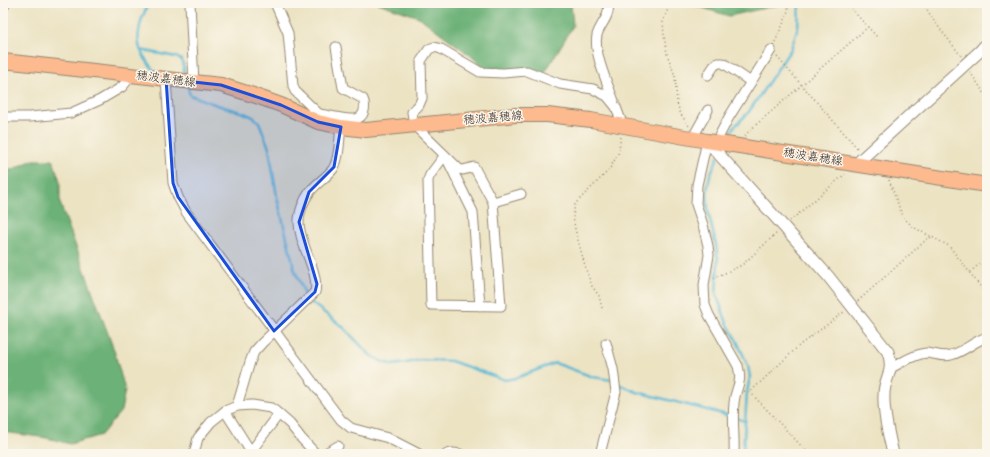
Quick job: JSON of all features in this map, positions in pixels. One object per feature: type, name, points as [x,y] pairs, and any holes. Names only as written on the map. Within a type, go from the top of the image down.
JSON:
[{"type":"main road","name":"穂波嘉穂線","points":[[3,61],[221,85],[319,118],[341,127],[366,130],[516,115],[547,114],[622,126],[694,134],[712,141],[741,146],[860,160],[884,169],[987,185]]},
{"type":"street","points":[[3,8],[6,3]]},
{"type":"street","points":[[190,3],[194,83]]},
{"type":"street","points":[[275,3],[288,33],[293,86],[295,91],[319,118],[355,119],[360,117],[364,112],[366,104],[363,99],[343,88],[336,47]]},
{"type":"street","points":[[608,3],[609,6],[607,17],[597,36],[598,50],[601,65],[622,126]]},
{"type":"street","points":[[860,160],[966,64],[987,43]]},
{"type":"street","points":[[445,155],[428,180],[431,304],[501,306],[493,202],[474,167],[463,170],[459,169],[445,155],[414,125],[412,112],[422,98],[421,61],[429,49],[434,47],[480,72],[503,73],[527,71],[560,84],[593,89],[607,96],[616,106]]},
{"type":"street","points":[[734,454],[734,402],[740,382],[740,374],[738,366],[709,315],[705,305],[704,285],[709,255],[703,225],[696,204],[697,185],[712,141],[729,117],[771,50]]},
{"type":"street","points":[[708,75],[714,66],[718,63],[723,63],[751,82]]},
{"type":"street","points":[[3,117],[30,117],[71,113],[100,100],[122,87],[132,75]]},
{"type":"street","points":[[166,79],[173,183],[186,212],[341,420],[351,428],[388,438],[419,454]]},
{"type":"street","points":[[694,134],[708,110]]},
{"type":"street","points":[[237,406],[254,352],[315,292],[317,284],[298,222],[310,192],[334,167],[338,154],[341,127]]},
{"type":"street","points":[[712,141],[852,306],[888,352],[891,368],[884,394],[887,423],[893,454]]},
{"type":"street","points":[[445,155],[473,212],[480,306]]},
{"type":"street","points":[[493,202],[521,194]]},
{"type":"street","points":[[891,368],[920,354],[928,353],[950,356],[987,337]]},
{"type":"street","points":[[600,454],[616,392],[613,369],[606,343]]},
{"type":"street","points":[[194,454],[198,438],[211,422],[224,411],[237,406],[263,406],[271,408],[290,424],[316,454]]},
{"type":"street","points":[[224,411],[250,453],[279,414]]},
{"type":"street","points":[[324,454],[338,446]]},
{"type":"street","points":[[447,454],[460,454]]},
{"type":"path","points":[[670,3],[663,22],[667,54],[675,76],[677,103],[680,113],[694,134]]},
{"type":"path","points":[[789,3],[787,15],[778,39],[771,50],[802,85],[860,160]]},
{"type":"path","points":[[846,3],[877,37]]},
{"type":"path","points":[[923,3],[934,21],[966,64],[987,97]]},
{"type":"path","points":[[741,146],[742,140],[749,131],[868,27]]},
{"type":"path","points":[[602,308],[599,296],[592,286],[587,273],[573,216],[575,204],[609,170],[618,154],[622,126]]},
{"type":"path","points":[[884,169],[901,212],[906,220],[912,227],[949,246],[987,295]]},
{"type":"path","points":[[750,392],[801,344],[852,306],[926,240],[932,237]]},
{"type":"path","points":[[969,272],[987,258]]},
{"type":"path","points":[[738,389],[750,392],[809,454]]},
{"type":"highlighted area","points":[[166,79],[221,85],[281,105],[318,122],[341,127],[334,167],[309,192],[299,222],[317,284],[315,292],[274,331],[178,197],[173,183]]},
{"type":"green space","points":[[378,3],[571,3],[573,26],[544,74],[489,72],[471,56],[419,17]]},
{"type":"green space","points":[[687,3],[788,3],[729,16]]},
{"type":"green space","points":[[33,160],[53,160],[60,181],[60,203],[114,350],[125,390],[121,411],[101,435],[70,444],[47,438],[3,432],[3,169],[11,170]]},
{"type":"waterway","points":[[148,3],[142,18],[138,41],[145,59],[155,72]]},
{"type":"waterway","points":[[726,140],[733,128],[748,113],[791,49],[798,27],[799,3]]},
{"type":"waterway","points":[[141,50],[176,57],[182,60],[185,76]]},
{"type":"waterway","points":[[187,85],[190,95],[244,113],[253,117],[259,122],[269,148],[277,197],[295,271],[306,297]]},
{"type":"waterway","points":[[718,157],[710,175],[707,191],[708,211],[718,260],[716,294],[727,323],[748,366],[750,377],[747,392],[743,454]]},
{"type":"waterway","points":[[309,301],[343,327],[370,355],[383,362],[393,365],[420,360],[451,361],[505,380],[516,378],[555,363],[593,377],[612,380]]},
{"type":"waterway","points":[[618,384],[637,392],[745,421]]}]
